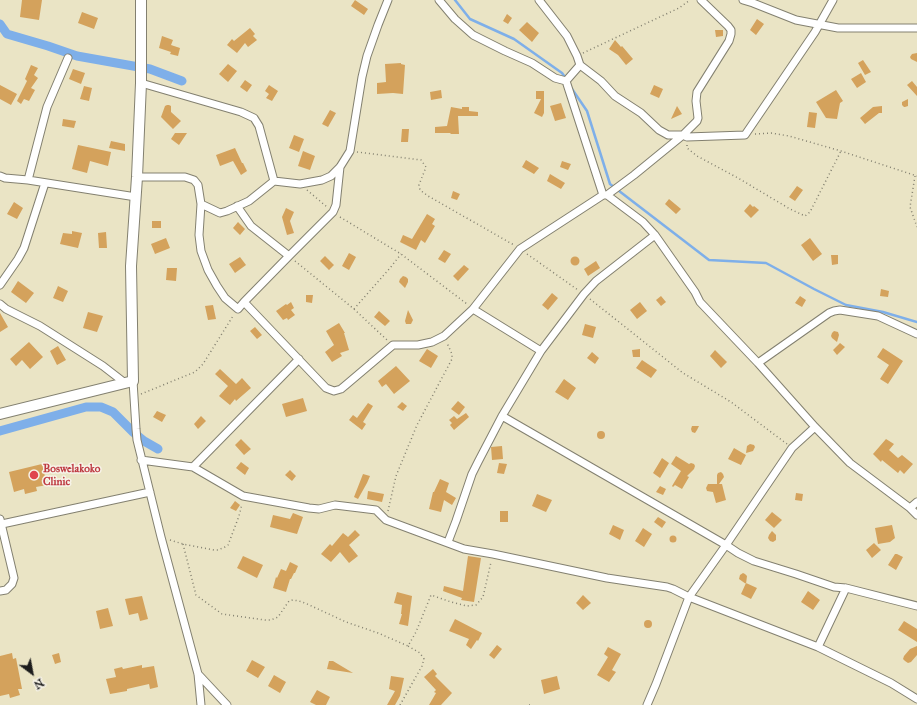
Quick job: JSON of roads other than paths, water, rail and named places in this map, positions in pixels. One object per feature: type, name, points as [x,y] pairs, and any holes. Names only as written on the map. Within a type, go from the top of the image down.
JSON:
[{"type":"street","points":[[141,0],[141,83],[136,197],[131,266],[129,382],[134,397],[137,440],[141,460],[198,674],[201,705]]},
{"type":"street","points":[[201,204],[220,213],[227,212],[249,201],[274,181],[300,184],[322,180],[331,176],[340,167],[350,150],[367,56],[388,0]]},
{"type":"street","points":[[439,0],[455,19],[473,35],[532,63],[555,78],[566,81]]},
{"type":"street","points":[[539,0],[567,36],[578,56],[576,69],[566,81]]},
{"type":"street","points":[[244,302],[326,388],[334,391],[341,389],[393,345],[418,345],[432,342],[444,336],[473,309],[520,249],[634,175],[685,136],[697,121],[697,92],[729,41],[731,34],[731,30],[728,26],[701,0]]},
{"type":"street","points":[[743,0],[796,20],[838,28],[917,28]]},
{"type":"street","points":[[576,69],[601,82],[615,96],[641,113],[668,135],[745,135],[811,39],[833,0]]},
{"type":"street","points":[[28,180],[47,107],[68,58]]},
{"type":"street","points":[[566,81],[605,195],[643,222],[655,235],[695,292],[700,302],[850,463],[910,508],[917,515]]},
{"type":"street","points":[[141,83],[241,112],[254,118],[259,126],[274,181]]},
{"type":"street","points":[[137,177],[185,177],[194,180],[198,185],[201,204],[199,235],[201,251],[208,270],[217,286],[225,298],[238,309],[333,212],[336,205],[340,167]]},
{"type":"street","points":[[0,176],[4,178],[28,180],[136,197]]},
{"type":"street","points":[[0,285],[24,248],[45,183]]},
{"type":"street","points":[[237,206],[251,226],[289,256]]},
{"type":"street","points":[[448,542],[472,474],[502,416],[541,352],[584,294],[596,281],[655,235]]},
{"type":"street","points":[[0,304],[6,309],[40,326],[129,382]]},
{"type":"street","points":[[473,309],[541,352]]},
{"type":"street","points":[[758,363],[828,313],[834,311],[840,310],[878,316],[917,334]]},
{"type":"street","points":[[193,467],[299,360]]},
{"type":"street","points":[[0,414],[129,382]]},
{"type":"street","points":[[502,416],[754,561],[834,587],[846,588],[917,606]]},
{"type":"street","points":[[646,705],[689,597],[792,448],[815,427]]},
{"type":"street","points":[[141,460],[193,467],[243,496],[309,508],[319,509],[335,505],[376,510],[386,520],[464,549],[607,578],[667,587],[818,647],[891,683],[917,699]]},
{"type":"street","points":[[0,591],[9,587],[14,578],[1,522],[150,492]]},
{"type":"street","points":[[910,508],[917,502]]},
{"type":"street","points":[[818,647],[846,588]]},
{"type":"street","points":[[198,674],[227,705]]},
{"type":"waterway","points":[[455,0],[470,19],[514,39],[562,73],[567,80]]},
{"type":"waterway","points":[[0,24],[7,34],[77,56],[150,69],[182,81]]},
{"type":"waterway","points":[[570,86],[587,111],[610,184],[709,260],[766,263],[846,305],[883,312],[917,322]]},
{"type":"waterway","points":[[0,431],[86,407],[101,407],[113,412],[133,432],[144,441],[158,449]]},
{"type":"place","name":"Boswelakoko Clinic","points":[[34,475]]}]
